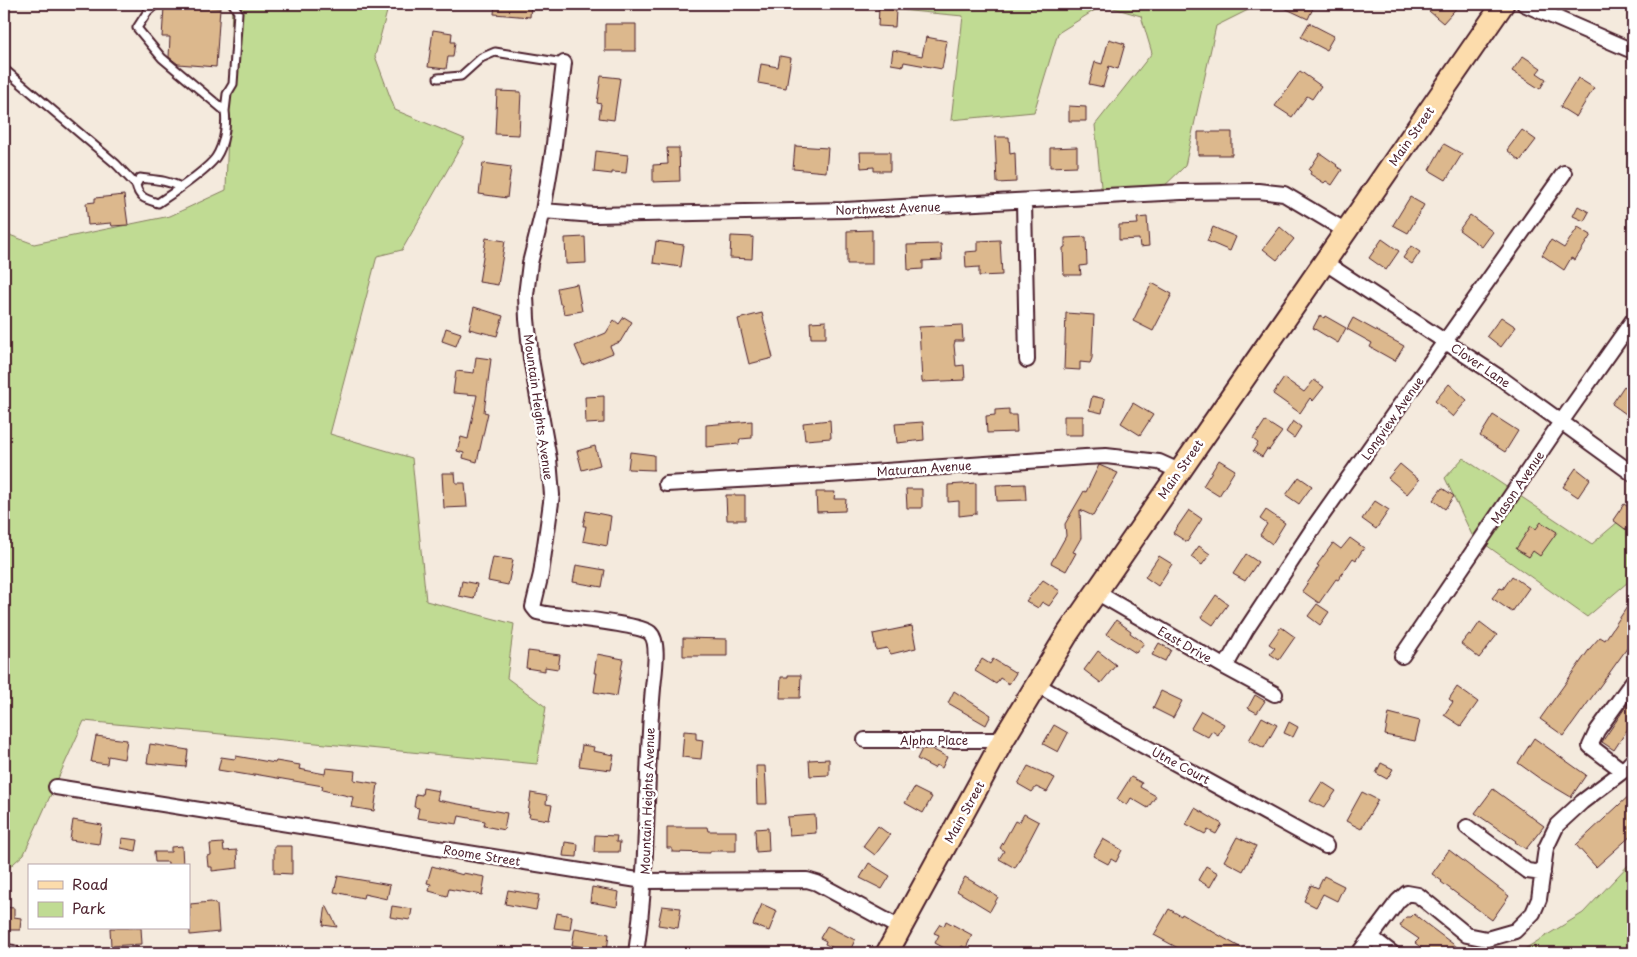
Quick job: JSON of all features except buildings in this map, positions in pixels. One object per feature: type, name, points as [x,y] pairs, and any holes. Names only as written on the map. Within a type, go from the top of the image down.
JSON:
[{"type":"main road","name":"Main Street","points":[[886,953],[1003,740],[1036,684],[1179,471],[1503,4]]},
{"type":"street","points":[[1524,4],[1628,49]]},
{"type":"street","name":"Mountain Heights Avenue","points":[[564,63],[553,152],[543,211],[530,264],[526,296],[531,359],[549,459],[552,496],[541,574],[533,607],[537,612],[546,614],[632,626],[649,632],[654,638],[656,656],[651,716],[644,881],[636,953]]},
{"type":"street","name":"Longview Avenue","points":[[1225,667],[1316,524],[1564,173]]},
{"type":"street","name":"Northwest Avenue","points":[[543,211],[594,215],[845,210],[1181,192],[1258,191],[1284,194],[1346,231]]},
{"type":"street","points":[[1024,201],[1027,360]]},
{"type":"street","name":"Clover Lane","points":[[1324,262],[1502,379],[1633,474]]},
{"type":"street","name":"Mason Avenue","points":[[1402,656],[1561,422],[1633,320]]},
{"type":"street","name":"Maturan Avenue","points":[[666,484],[1106,456],[1158,462],[1179,471]]},
{"type":"street","name":"East Drive","points":[[1096,592],[1275,694]]},
{"type":"street","points":[[1623,771],[1590,746],[1596,731],[1633,682]]},
{"type":"street","name":"Utne Court","points":[[1036,684],[1326,846]]},
{"type":"street","name":"Alpha Place","points":[[865,740],[1003,740]]},
{"type":"street","points":[[1359,953],[1398,901],[1408,893],[1418,895],[1467,935],[1487,939],[1515,931],[1533,913],[1539,899],[1546,848],[1557,825],[1582,802],[1623,771],[1633,760]]},
{"type":"street","name":"Roome Street","points":[[56,787],[644,881],[807,880],[816,882],[900,928]]},
{"type":"street","points":[[1467,826],[1527,871],[1543,873]]},
{"type":"street","points":[[1371,937],[1392,953]]},
{"type":"lane","points":[[156,4],[148,11],[137,28],[162,58],[225,111]]},
{"type":"lane","points":[[4,69],[116,164],[136,184],[138,192],[143,199],[158,203],[216,158],[226,118],[227,94],[233,84],[238,12],[233,4]]},
{"type":"lane","points":[[438,78],[461,76],[482,58],[495,52],[564,63]]},
{"type":"lane","points":[[136,184],[140,178],[158,179],[169,181],[181,187]]},
{"type":"green space","points":[[232,4],[408,4],[388,8],[375,56],[395,110],[465,139],[402,250],[377,256],[330,434],[412,458],[426,601],[514,624],[507,678],[546,707],[537,764],[84,721],[24,854],[4,872],[4,233],[34,244],[170,216],[226,190]]},
{"type":"green space","points":[[836,4],[1260,4],[1216,26],[1185,166],[1156,194],[1102,197],[1095,125],[1152,53],[1141,16],[1103,5],[1058,33],[1034,112],[951,120],[963,16]]},
{"type":"green space","points":[[1463,458],[1592,544],[1633,509],[1633,585],[1628,582],[1587,617],[1472,535],[1445,478]]},
{"type":"green space","points":[[1633,860],[1633,953],[1518,953],[1583,913]]}]
